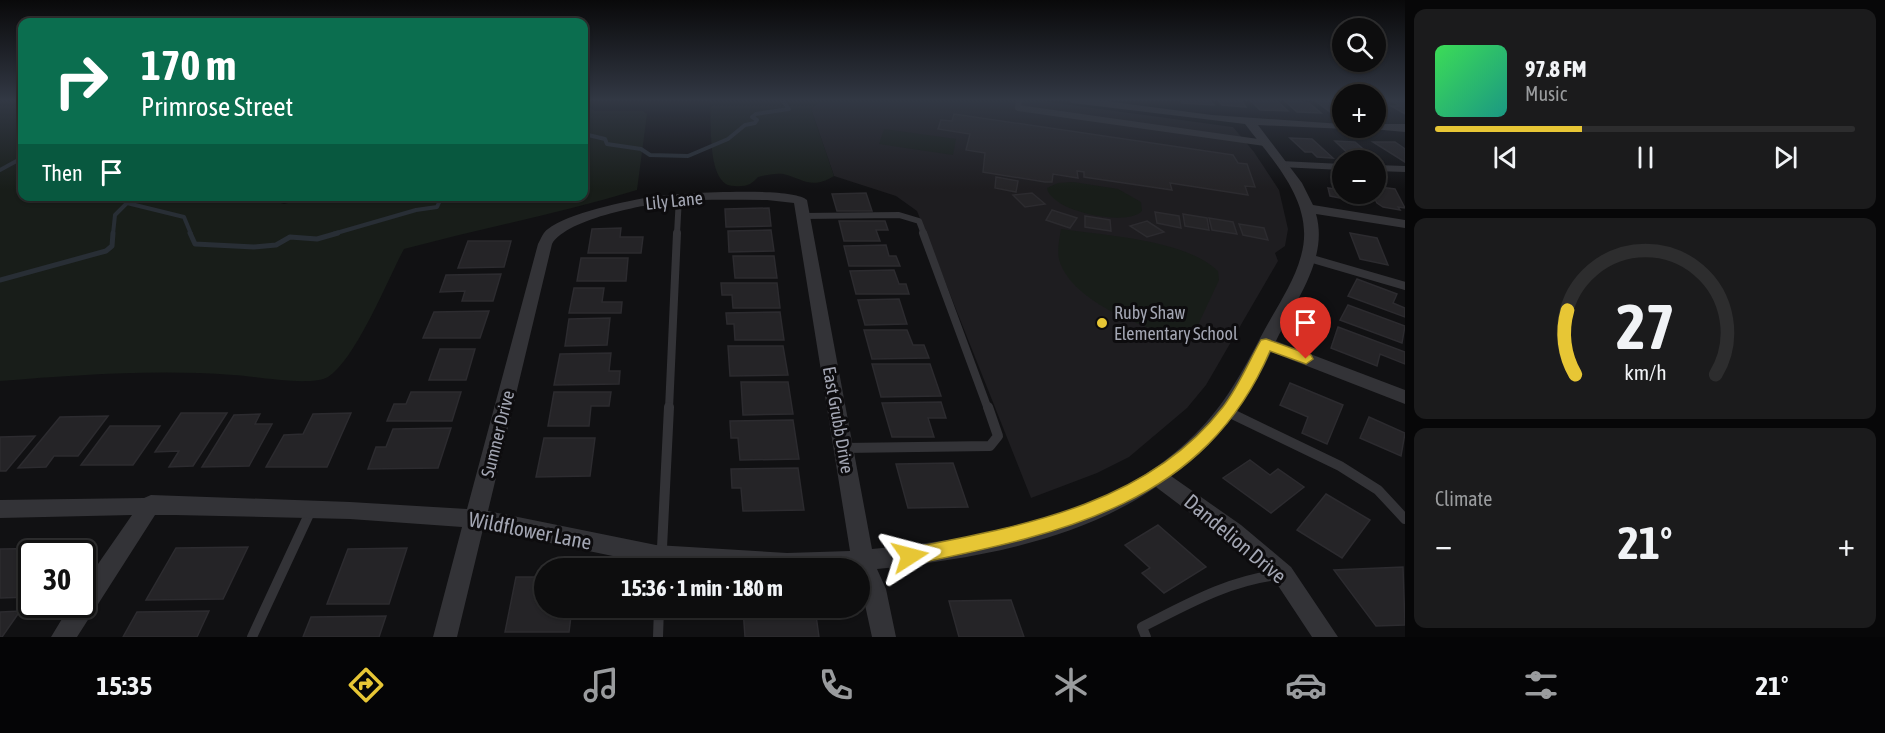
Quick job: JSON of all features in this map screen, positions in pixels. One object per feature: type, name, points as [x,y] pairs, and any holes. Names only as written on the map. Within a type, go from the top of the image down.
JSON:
[{"type":"street","name":"Wildflower Lane","points":[[870,561],[946,550],[1021,534],[1100,507],[1157,477],[1199,444],[1228,412],[1253,374],[1309,258],[1312,234],[1309,209],[1281,164],[1255,130]]},
{"type":"street","name":"Lily Lane","points":[[552,232],[576,220],[650,201],[679,197],[767,196],[801,208]]},
{"type":"street","name":"East Grubb Drive","points":[[801,208],[862,558]]},
{"type":"street","points":[[1309,209],[1405,224]]},
{"type":"street","name":"Sumner Drive","points":[[445,637],[477,519],[545,244],[552,232]]},
{"type":"street","points":[[1266,344],[1405,397]]},
{"type":"street","name":"Dandelion Drive","points":[[1157,477],[1233,532],[1283,574],[1326,637]]},
{"type":"street","name":"Wildflower Lane","points":[[0,509],[151,504],[353,508],[477,519],[645,558]]},
{"type":"street","points":[[63,637],[151,504]]},
{"type":"street","name":"East Grubb Drive","points":[[870,579],[884,637]]},
{"type":"lane","points":[[1171,130],[1265,143]]},
{"type":"lane","points":[[1281,164],[1332,167]]},
{"type":"lane","points":[[1386,169],[1405,170]]},
{"type":"lane","points":[[662,558],[679,197]]},
{"type":"lane","points":[[801,208],[899,215],[919,221],[998,436],[990,446],[844,448]]},
{"type":"lane","points":[[1309,258],[1405,286]]},
{"type":"lane","points":[[1228,412],[1340,466],[1378,490],[1405,519]]},
{"type":"lane","points":[[252,637],[312,508]]},
{"type":"lane","points":[[1146,637],[1142,627],[1202,597],[1260,575],[1283,574]]},
{"type":"lane","points":[[658,637],[659,618]]},
{"type":"shaded area","points":[[0,130],[18,130],[18,201],[274,201],[284,204],[296,201],[588,201],[588,130],[645,130],[637,190],[404,249],[360,337],[339,368],[328,377],[320,380],[296,381],[204,373],[145,373],[0,381]]},
{"type":"shaded area","points":[[711,130],[818,130],[834,176],[813,183],[783,174],[767,175],[758,177],[745,186],[734,186],[725,183],[719,176],[712,151]]},
{"type":"shaded area","name":"Ruby Shaw Elementary School","points":[[818,130],[1235,130],[1254,152],[1279,190],[1288,229],[1285,246],[1275,253],[1278,261],[1206,385],[1187,408],[1129,457],[1097,473],[1031,498],[917,211],[896,196],[834,176]]},
{"type":"shaded area","points":[[884,130],[956,139],[953,155],[879,144]]},
{"type":"shaded area","points":[[1073,182],[1118,189],[1141,202],[1142,211],[1134,216],[1122,218],[1091,214],[1062,204],[1052,197],[1047,188],[1058,183]]},
{"type":"shaded area","points":[[1061,229],[1165,245],[1203,260],[1218,271],[1219,280],[1191,340],[1137,323],[1099,304],[1083,293],[1070,280],[1059,261],[1058,247]]},
{"type":"building","points":[[943,130],[1061,130],[1233,155],[1238,163],[1247,164],[1255,187],[1245,186],[1248,195],[1170,183],[1172,190],[1084,177],[1084,172],[1077,171],[1078,178],[1053,174],[1052,182],[983,172],[985,153],[966,150],[970,134]]},
{"type":"building","points":[[1290,138],[1312,139],[1332,158],[1317,157],[1312,152],[1305,152]]},
{"type":"building","points":[[1335,141],[1355,142],[1364,150],[1344,150]]},
{"type":"building","points":[[1373,142],[1395,142],[1405,149],[1405,162],[1386,150]]},
{"type":"building","points":[[996,177],[1018,181],[1016,192],[995,188]]},
{"type":"building","points":[[1328,188],[1332,189],[1332,196],[1330,196]]},
{"type":"building","points":[[1386,188],[1395,189],[1405,208],[1398,207],[1400,210],[1378,204],[1386,204]]},
{"type":"building","points":[[866,193],[872,211],[837,211],[832,194]]},
{"type":"building","points":[[1032,193],[1045,204],[1025,207],[1013,195]]},
{"type":"building","points":[[769,208],[771,226],[726,227],[725,209]]},
{"type":"building","points":[[1052,210],[1077,218],[1070,228],[1046,220]]},
{"type":"building","points":[[1155,212],[1179,216],[1181,228],[1157,223]]},
{"type":"building","points":[[1183,214],[1207,218],[1209,230],[1185,226]]},
{"type":"building","points":[[1085,216],[1110,220],[1111,231],[1085,227]]},
{"type":"building","points":[[1209,218],[1233,222],[1237,234],[1212,230]]},
{"type":"building","points":[[839,221],[885,221],[888,230],[876,230],[880,241],[844,241]]},
{"type":"building","points":[[1147,221],[1164,232],[1147,237],[1130,226]]},
{"type":"building","points":[[1239,224],[1264,228],[1268,240],[1243,235]]},
{"type":"building","points":[[621,228],[620,237],[643,237],[641,253],[588,253],[592,229]]},
{"type":"building","points":[[771,230],[774,251],[729,252],[728,231]]},
{"type":"building","points":[[1350,233],[1377,238],[1388,265],[1360,259]]},
{"type":"building","points":[[468,241],[511,241],[504,267],[458,268]]},
{"type":"building","points":[[886,245],[889,256],[896,256],[900,266],[849,266],[844,246]]},
{"type":"building","points":[[733,256],[774,256],[777,278],[735,278]]},
{"type":"building","points":[[581,258],[628,258],[626,281],[577,281]]},
{"type":"building","points":[[894,270],[899,284],[906,284],[909,294],[856,294],[850,271]]},
{"type":"building","points":[[501,274],[493,301],[462,301],[465,291],[440,292],[446,275]]},
{"type":"building","points":[[1357,279],[1397,294],[1393,303],[1405,308],[1405,317],[1348,296]]},
{"type":"building","points":[[721,283],[777,283],[780,308],[733,308],[732,295],[722,295]]},
{"type":"building","points":[[574,288],[604,288],[602,302],[622,302],[621,313],[569,313]]},
{"type":"building","points":[[899,299],[907,324],[865,325],[858,300]]},
{"type":"building","points":[[1348,305],[1405,326],[1402,343],[1340,320]]},
{"type":"building","points":[[489,311],[480,338],[423,338],[434,312]]},
{"type":"building","points":[[780,312],[784,340],[735,340],[734,324],[727,324],[726,313]]},
{"type":"building","points":[[610,318],[607,345],[565,346],[569,319]]},
{"type":"building","points":[[1338,327],[1405,352],[1405,364],[1380,354],[1377,366],[1331,348]]},
{"type":"building","points":[[864,330],[907,330],[913,345],[924,345],[929,358],[872,359]]},
{"type":"building","points":[[728,346],[783,346],[788,375],[730,376]]},
{"type":"building","points":[[440,349],[475,349],[466,380],[429,380]]},
{"type":"building","points":[[611,353],[609,371],[620,371],[619,384],[554,385],[560,354]]},
{"type":"building","points":[[872,364],[930,364],[941,396],[881,397]]},
{"type":"building","points":[[741,382],[788,382],[793,414],[743,415]]},
{"type":"building","points":[[1290,383],[1343,405],[1327,444],[1302,433],[1308,417],[1280,405]]},
{"type":"building","points":[[411,392],[461,392],[452,421],[387,421],[394,404],[406,404]]},
{"type":"building","points":[[554,392],[611,392],[609,406],[591,406],[589,426],[548,426]]},
{"type":"building","points":[[941,402],[946,418],[928,418],[934,437],[892,437],[882,403]]},
{"type":"building","points":[[181,413],[227,413],[193,466],[169,467],[179,451],[155,452]]},
{"type":"building","points":[[351,413],[327,467],[266,467],[284,435],[303,434],[313,414]]},
{"type":"building","points":[[260,414],[255,424],[272,424],[249,466],[202,467],[234,415]]},
{"type":"building","points":[[108,416],[78,456],[54,456],[46,467],[18,468],[60,417]]},
{"type":"building","points":[[1369,417],[1405,433],[1401,456],[1360,438]]},
{"type":"building","points":[[793,420],[799,459],[740,460],[738,438],[731,438],[730,421]]},
{"type":"building","points":[[110,426],[160,426],[133,465],[81,465]]},
{"type":"building","points":[[451,428],[438,468],[368,469],[376,447],[386,447],[393,429]]},
{"type":"building","points":[[35,436],[6,471],[0,471],[0,437]]},
{"type":"building","points":[[544,438],[595,438],[590,476],[536,477]]},
{"type":"building","points":[[1250,460],[1270,475],[1278,469],[1304,487],[1271,513],[1223,478]]},
{"type":"building","points":[[953,463],[968,507],[908,508],[896,464]]},
{"type":"building","points":[[798,468],[804,510],[743,511],[741,488],[732,488],[731,469]]},
{"type":"building","points":[[1326,494],[1370,520],[1342,558],[1297,530]]},
{"type":"building","points":[[1158,525],[1206,567],[1164,593],[1142,573],[1150,568],[1125,545]]},
{"type":"building","points":[[248,547],[223,599],[146,600],[176,548]]},
{"type":"building","points":[[407,548],[389,604],[327,604],[348,549]]},
{"type":"building","points":[[0,549],[18,549],[18,597],[0,598]]},
{"type":"building","points":[[1403,567],[1405,625],[1376,626],[1334,570]]},
{"type":"building","points":[[516,577],[534,577],[534,618],[571,618],[569,632],[505,632]]},
{"type":"building","points":[[1011,600],[1024,637],[959,637],[949,601]]},
{"type":"building","points":[[18,611],[2,637],[0,637],[0,612]]},
{"type":"building","points":[[209,611],[197,637],[123,637],[137,612]]},
{"type":"building","points":[[386,616],[379,637],[303,637],[311,617]]},
{"type":"building","points":[[744,618],[816,618],[819,637],[745,637]]},
{"type":"waterway","points":[[588,135],[605,139],[607,144],[641,149],[650,155],[688,156],[728,139],[739,130]]},
{"type":"waterway","points":[[0,170],[18,160]]},
{"type":"waterway","points":[[333,234],[416,210],[437,207],[440,201]]},
{"type":"waterway","points":[[113,234],[115,215],[127,203]]},
{"type":"waterway","points":[[127,203],[184,217],[191,234]]},
{"type":"waterway","points":[[0,280],[106,251],[112,246],[113,233]]},
{"type":"waterway","points":[[190,233],[195,244],[254,247],[276,245],[290,237],[317,239],[338,233]]},
{"type":"place","name":"Ruby Shaw Elementary School","points":[[1102,323]]},
{"type":"route","points":[[910,556],[987,543],[1021,534],[1068,520],[1128,494],[1157,477],[1199,444],[1228,412],[1253,374],[1266,344],[1306,359]]}]
